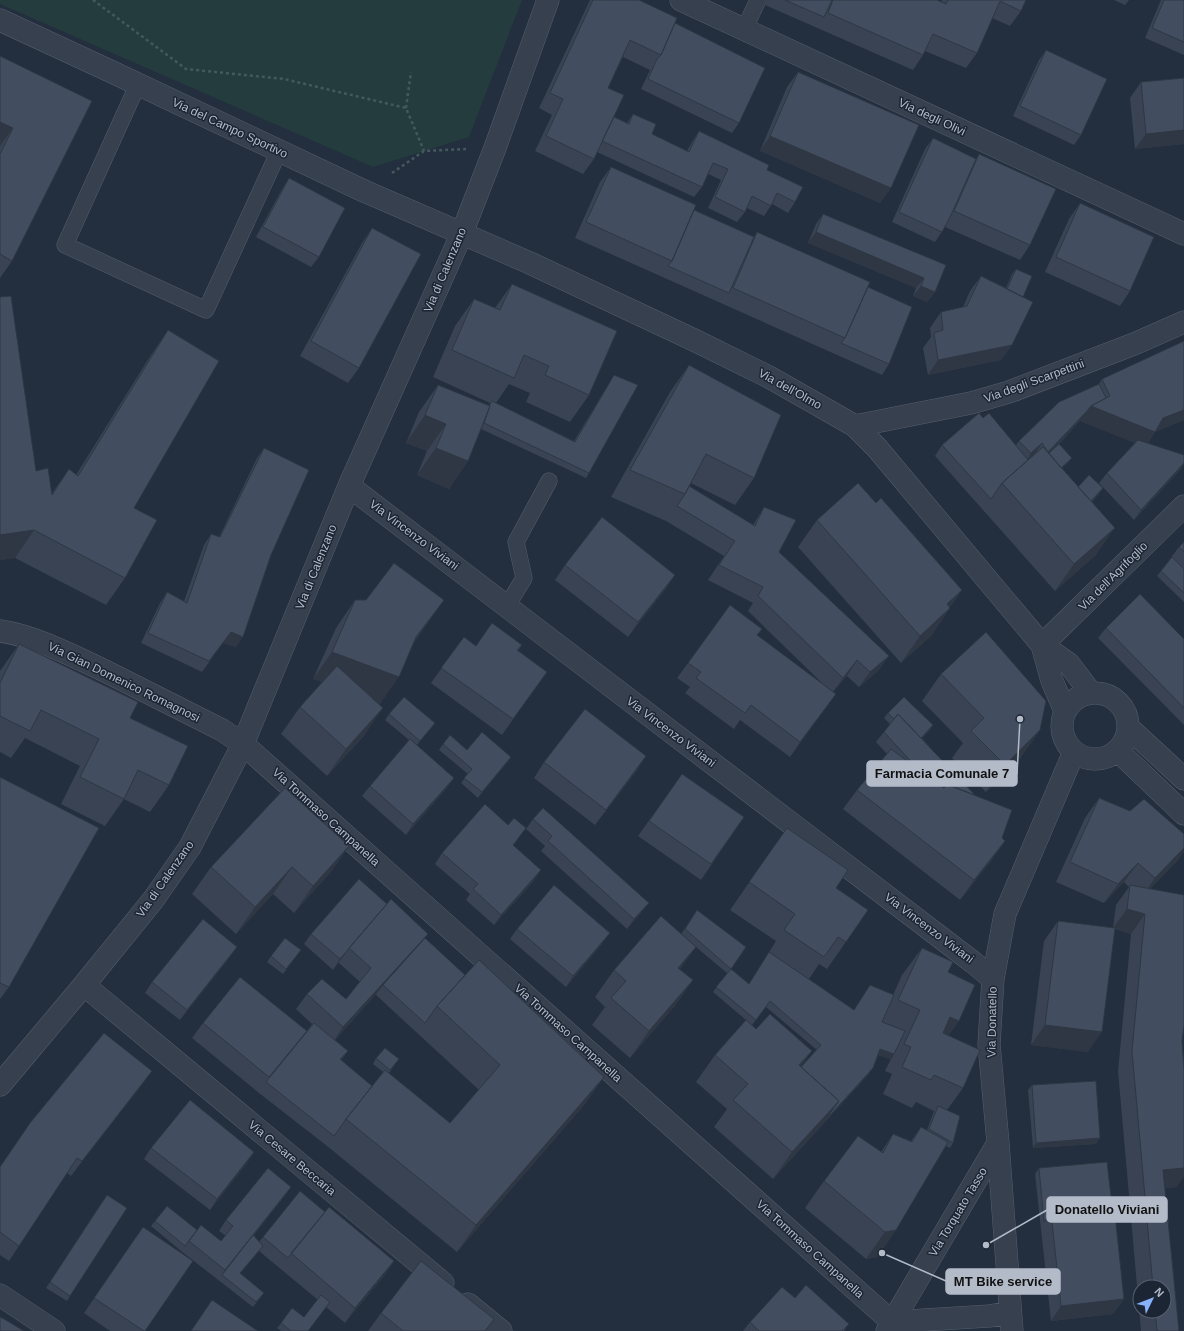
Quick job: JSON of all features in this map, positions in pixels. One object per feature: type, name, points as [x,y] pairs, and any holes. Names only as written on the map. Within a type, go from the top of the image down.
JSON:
[{"type":"street","name":"Via di Calenzano","points":[[0,1085],[153,900],[190,847],[243,744],[349,486],[462,233],[495,148],[548,0]]},
{"type":"street","name":"Via degli Olivi","points":[[681,0],[1184,234]]},
{"type":"street","name":"Via del Campo Sportivo","points":[[0,20],[364,192],[462,233]]},
{"type":"street","name":"Via dell'Olmo","points":[[462,233],[530,263],[708,347],[769,377],[855,426],[877,448],[1042,645],[1069,664],[1091,693]]},
{"type":"street","name":"Via degli Scarpettini","points":[[855,426],[971,403],[1009,392],[1134,344],[1184,322]]},
{"type":"street","name":"Via Vincenzo Viviani","points":[[349,486],[993,978]]},
{"type":"street","name":"Via dell'Agrifoglio","points":[[1042,645],[1184,506]]},
{"type":"street","name":"Via Gian Domenico Romagnosi","points":[[0,631],[46,644],[79,658],[222,730],[243,744]]},
{"type":"street","name":"Via dell'Olmo","points":[[1042,645],[1052,681],[1065,711]]},
{"type":"street","points":[[1091,693],[1102,693],[1113,698],[1122,706],[1127,716],[1129,728],[1126,739],[1118,751],[1111,756],[1100,760],[1090,759],[1074,752],[1066,741],[1062,731],[1062,721],[1065,711],[1071,702],[1080,696],[1091,693]]},
{"type":"street","points":[[1129,728],[1184,780]]},
{"type":"street","name":"Via Tommaso Campanella","points":[[243,744],[890,1326]]},
{"type":"street","points":[[1118,751],[1184,814]]},
{"type":"street","name":"Via Donatello","points":[[1011,1322],[989,1044],[993,978],[1005,914],[1074,752]]},
{"type":"street","name":"Via Cesare Beccaria","points":[[84,985],[501,1331]]},
{"type":"street","name":"Via Torquato Tasso","points":[[890,1326],[998,1143]]},
{"type":"street","points":[[0,1295],[54,1331]]},
{"type":"street","points":[[890,1326],[989,1316],[1011,1322]]},
{"type":"lane","points":[[744,30],[758,0]]},
{"type":"lane","points":[[138,84],[65,245],[206,310],[279,151]]},
{"type":"lane","points":[[507,606],[524,578],[516,542],[549,481]]},
{"type":"path","points":[[93,0],[186,69],[284,80],[406,108]]},
{"type":"path","points":[[411,72],[406,108],[424,151]]},
{"type":"path","points":[[364,192],[424,151],[495,148]]},
{"type":"green space","points":[[0,0],[522,0],[469,137],[373,167],[0,4]]},
{"type":"building","points":[[593,0],[639,0],[677,18],[661,55],[630,40],[608,88],[624,95],[594,159],[546,136],[563,99],[550,93]]},
{"type":"building","points":[[785,0],[832,0],[824,17]]},
{"type":"building","points":[[833,0],[937,0],[946,4],[948,0],[1026,0],[1021,11],[1000,1],[977,53],[933,34],[923,55],[828,13]]},
{"type":"building","points":[[1164,0],[1184,0],[1184,42],[1152,28]]},
{"type":"building","points":[[675,23],[765,68],[739,123],[648,79],[657,59],[661,55]]},
{"type":"building","points":[[1046,50],[1107,79],[1081,135],[1020,106]]},
{"type":"building","points":[[0,56],[92,101],[12,261],[0,254],[0,154],[13,128],[0,122]]},
{"type":"building","points":[[798,72],[919,125],[891,188],[770,136]]},
{"type":"building","points":[[1184,78],[1184,130],[1146,134],[1141,82]]},
{"type":"building","points":[[633,114],[656,124],[652,134],[689,152],[699,131],[769,165],[767,170],[803,187],[795,202],[777,193],[771,206],[752,196],[745,212],[715,197],[728,169],[713,163],[702,187],[602,141],[614,117],[629,124]]},
{"type":"building","points":[[933,138],[976,159],[942,232],[899,212]]},
{"type":"building","points":[[979,154],[1056,189],[1030,245],[954,211]]},
{"type":"building","points":[[611,167],[696,205],[672,261],[586,222]]},
{"type":"building","points":[[289,178],[345,208],[319,257],[263,227]]},
{"type":"building","points":[[1080,203],[1154,237],[1130,291],[1056,257]]},
{"type":"building","points":[[694,210],[754,237],[729,293],[668,266],[672,261]]},
{"type":"building","points":[[823,214],[946,265],[935,292],[921,286],[924,278],[816,232]]},
{"type":"building","points":[[372,228],[421,254],[359,368],[311,341]]},
{"type":"building","points":[[757,232],[870,282],[845,338],[733,288]]},
{"type":"building","points":[[1016,269],[1032,276],[1023,297],[1007,289]]},
{"type":"building","points":[[981,276],[1033,302],[1012,345],[938,360],[934,333],[943,330],[941,312],[967,306]]},
{"type":"building","points":[[512,284],[617,331],[589,395],[545,375],[549,366],[524,355],[514,378],[452,350],[474,299],[500,310]]},
{"type":"building","points":[[868,287],[912,307],[889,364],[841,343],[845,338]]},
{"type":"building","points":[[11,296],[36,471],[48,468],[52,495],[69,469],[78,476],[168,330],[219,361],[134,508],[157,520],[125,578],[34,530],[0,535],[0,297]]},
{"type":"building","points":[[1184,341],[1184,410],[1163,418],[1155,432],[1091,406],[1110,396],[1102,379]]},
{"type":"building","points":[[689,365],[781,415],[754,478],[706,454],[685,494],[630,470]]},
{"type":"building","points":[[614,375],[638,385],[589,473],[484,423],[492,401],[575,442]]},
{"type":"building","points":[[1099,384],[1106,398],[1091,406],[1048,452],[1042,443],[1031,453],[1019,441],[1059,402]]},
{"type":"building","points":[[438,385],[490,406],[468,461],[436,448],[446,424],[425,415]]},
{"type":"building","points":[[979,413],[983,418],[989,413],[1028,460],[1002,483],[991,499],[942,445]]},
{"type":"building","points":[[1138,440],[1184,455],[1184,463],[1141,510],[1107,473]]},
{"type":"building","points":[[1059,444],[1072,458],[1061,468],[1049,453]]},
{"type":"building","points":[[1043,447],[1115,528],[1074,564],[1002,483]]},
{"type":"building","points":[[264,448],[309,470],[271,555],[243,637],[231,632],[209,661],[148,633],[167,592],[187,603],[211,534],[220,537]]},
{"type":"building","points":[[1089,475],[1103,488],[1091,501],[1078,487]]},
{"type":"building","points":[[858,483],[876,503],[881,498],[962,590],[947,604],[950,608],[920,636],[817,520]]},
{"type":"building","points":[[689,486],[755,526],[764,507],[796,520],[779,552],[889,656],[870,672],[857,660],[843,678],[758,596],[763,587],[719,565],[735,541],[677,506]]},
{"type":"building","points":[[602,517],[675,575],[638,622],[565,565]]},
{"type":"building","points":[[1184,542],[1184,552],[1179,547]]},
{"type":"building","points":[[1172,557],[1184,569],[1184,593],[1161,571]]},
{"type":"building","points":[[394,563],[444,600],[416,637],[399,677],[332,652],[355,600],[366,600]]},
{"type":"building","points":[[1140,594],[1184,639],[1184,708],[1106,628]]},
{"type":"building","points":[[730,605],[762,629],[757,635],[836,694],[800,742],[751,705],[745,713],[696,678],[701,672],[688,663]]},
{"type":"building","points":[[492,623],[522,645],[517,650],[547,672],[513,719],[441,668],[464,637],[476,646]]},
{"type":"building","points":[[986,632],[1046,701],[1040,730],[1005,765],[971,731],[984,718],[941,674]]},
{"type":"building","points":[[19,644],[138,702],[130,718],[188,746],[169,785],[138,770],[124,799],[80,777],[99,739],[41,710],[30,731],[0,716],[0,683]]},
{"type":"building","points":[[337,666],[383,708],[346,749],[300,707]]},
{"type":"building","points":[[404,697],[435,723],[420,741],[389,714]]},
{"type":"building","points":[[904,697],[933,725],[921,738],[898,714],[894,719],[888,713]]},
{"type":"building","points":[[585,709],[646,756],[606,810],[544,762]]},
{"type":"building","points":[[898,714],[975,795],[946,784],[944,788],[917,768],[884,732]]},
{"type":"building","points":[[482,732],[511,757],[482,792],[464,778],[472,769],[443,744],[450,735],[467,750]]},
{"type":"building","points":[[410,739],[454,778],[413,824],[370,786]]},
{"type":"building","points":[[891,749],[944,788],[946,784],[1012,810],[1002,838],[1005,841],[974,880],[857,790]]},
{"type":"building","points":[[682,774],[744,817],[711,864],[649,821]]},
{"type":"building","points":[[0,777],[99,828],[9,987],[0,983]]},
{"type":"building","points":[[285,788],[349,846],[313,886],[292,867],[255,907],[211,867]]},
{"type":"building","points":[[1099,798],[1130,811],[1144,799],[1184,834],[1184,848],[1155,878],[1138,863],[1118,884],[1070,862]]},
{"type":"building","points":[[485,804],[508,825],[514,818],[526,828],[513,845],[541,870],[501,915],[473,889],[478,884],[442,853]]},
{"type":"building","points":[[543,808],[649,903],[634,919],[548,841],[552,836],[533,819]]},
{"type":"building","points":[[787,828],[848,870],[836,888],[868,910],[846,942],[838,937],[824,957],[784,930],[795,914],[749,882]]},
{"type":"building","points":[[359,879],[387,904],[340,959],[311,934]]},
{"type":"building","points":[[554,885],[610,933],[573,976],[517,929]]},
{"type":"building","points":[[1130,885],[1184,895],[1184,1025],[1182,1041],[1184,1069],[1184,1168],[1163,1170],[1179,1331],[1157,1331],[1156,1319],[1172,1319],[1172,1279],[1152,1279],[1132,1051],[1145,914],[1127,909]]},
{"type":"building","points":[[391,899],[428,934],[343,1027],[307,994],[322,979],[346,999],[371,968],[349,948]]},
{"type":"building","points":[[697,910],[746,947],[731,969],[685,929]]},
{"type":"building","points":[[661,916],[696,947],[678,968],[693,980],[649,1031],[611,998],[626,981],[614,970]]},
{"type":"building","points":[[203,919],[237,947],[187,1010],[152,982]]},
{"type":"building","points":[[1058,921],[1115,928],[1102,1032],[1045,1025]]},
{"type":"building","points":[[285,938],[301,950],[286,969],[271,956]]},
{"type":"building","points":[[425,938],[465,975],[437,1006],[425,1023],[383,985]]},
{"type":"building","points":[[922,948],[953,962],[948,972],[975,985],[959,1021],[950,1017],[943,1033],[980,1050],[963,1088],[934,1075],[931,1080],[902,1067],[911,1047],[904,1044],[920,1010],[898,1000]]},
{"type":"building","points":[[769,952],[854,1010],[870,985],[894,995],[882,1022],[905,1031],[894,1054],[880,1049],[873,1068],[823,1123],[839,1101],[801,1067],[821,1045],[770,1001],[756,1020],[716,987],[731,969],[749,984]]},
{"type":"building","points":[[479,960],[604,1077],[476,1225],[346,1119],[385,1070],[450,1123],[500,1065],[437,1006]]},
{"type":"building","points":[[240,977],[307,1031],[269,1077],[203,1023]]},
{"type":"building","points":[[770,1014],[812,1051],[799,1065],[839,1101],[792,1152],[733,1100],[748,1084],[715,1055],[746,1020],[756,1029]]},
{"type":"building","points":[[314,1023],[348,1051],[340,1059],[372,1086],[334,1136],[266,1082]]},
{"type":"building","points":[[104,1033],[152,1071],[82,1161],[77,1158],[19,1246],[0,1232],[0,1167],[30,1123]]},
{"type":"building","points":[[385,1048],[399,1059],[390,1070],[376,1058]]},
{"type":"building","points":[[1096,1081],[1100,1138],[1036,1143],[1032,1085]]},
{"type":"building","points":[[190,1100],[254,1152],[217,1199],[151,1148]]},
{"type":"building","points":[[938,1106],[960,1116],[953,1143],[929,1129]]},
{"type":"building","points":[[921,1127],[948,1142],[896,1230],[885,1232],[824,1181],[858,1136],[883,1153],[893,1134],[912,1142]]},
{"type":"building","points":[[1107,1162],[1112,1205],[1051,1212],[1044,1222],[1039,1168]]},
{"type":"building","points":[[268,1168],[291,1187],[225,1270],[189,1241],[201,1225],[221,1241],[233,1226],[226,1220]]},
{"type":"building","points":[[300,1191],[325,1212],[288,1258],[263,1237]]},
{"type":"building","points":[[107,1195],[127,1208],[70,1296],[50,1282]]},
{"type":"building","points":[[1114,1205],[1124,1299],[1061,1306],[1051,1212]]},
{"type":"building","points":[[167,1206],[197,1230],[185,1246],[155,1221]]},
{"type":"building","points":[[329,1207],[394,1261],[355,1308],[291,1253]]},
{"type":"building","points":[[143,1227],[193,1261],[145,1331],[94,1298]]},
{"type":"building","points":[[253,1235],[263,1246],[240,1273],[264,1293],[256,1302],[222,1275]]},
{"type":"building","points":[[421,1261],[494,1319],[485,1331],[403,1331],[381,1313]]},
{"type":"building","points":[[806,1285],[849,1324],[842,1331],[759,1331],[750,1322],[782,1287],[795,1298]]},
{"type":"building","points":[[321,1295],[330,1302],[308,1331],[291,1331],[281,1323],[292,1308],[304,1317]]},
{"type":"building","points":[[212,1300],[258,1331],[191,1331]]},
{"type":"building","points":[[0,1317],[4,1319],[24,1331],[0,1331]]},
{"type":"place","name":"Farmacia Comunale 7","points":[[1020,719]]},
{"type":"place","name":"Donatello Viviani","points":[[986,1245]]},
{"type":"place","name":"MT Bike service","points":[[882,1253]]}]
